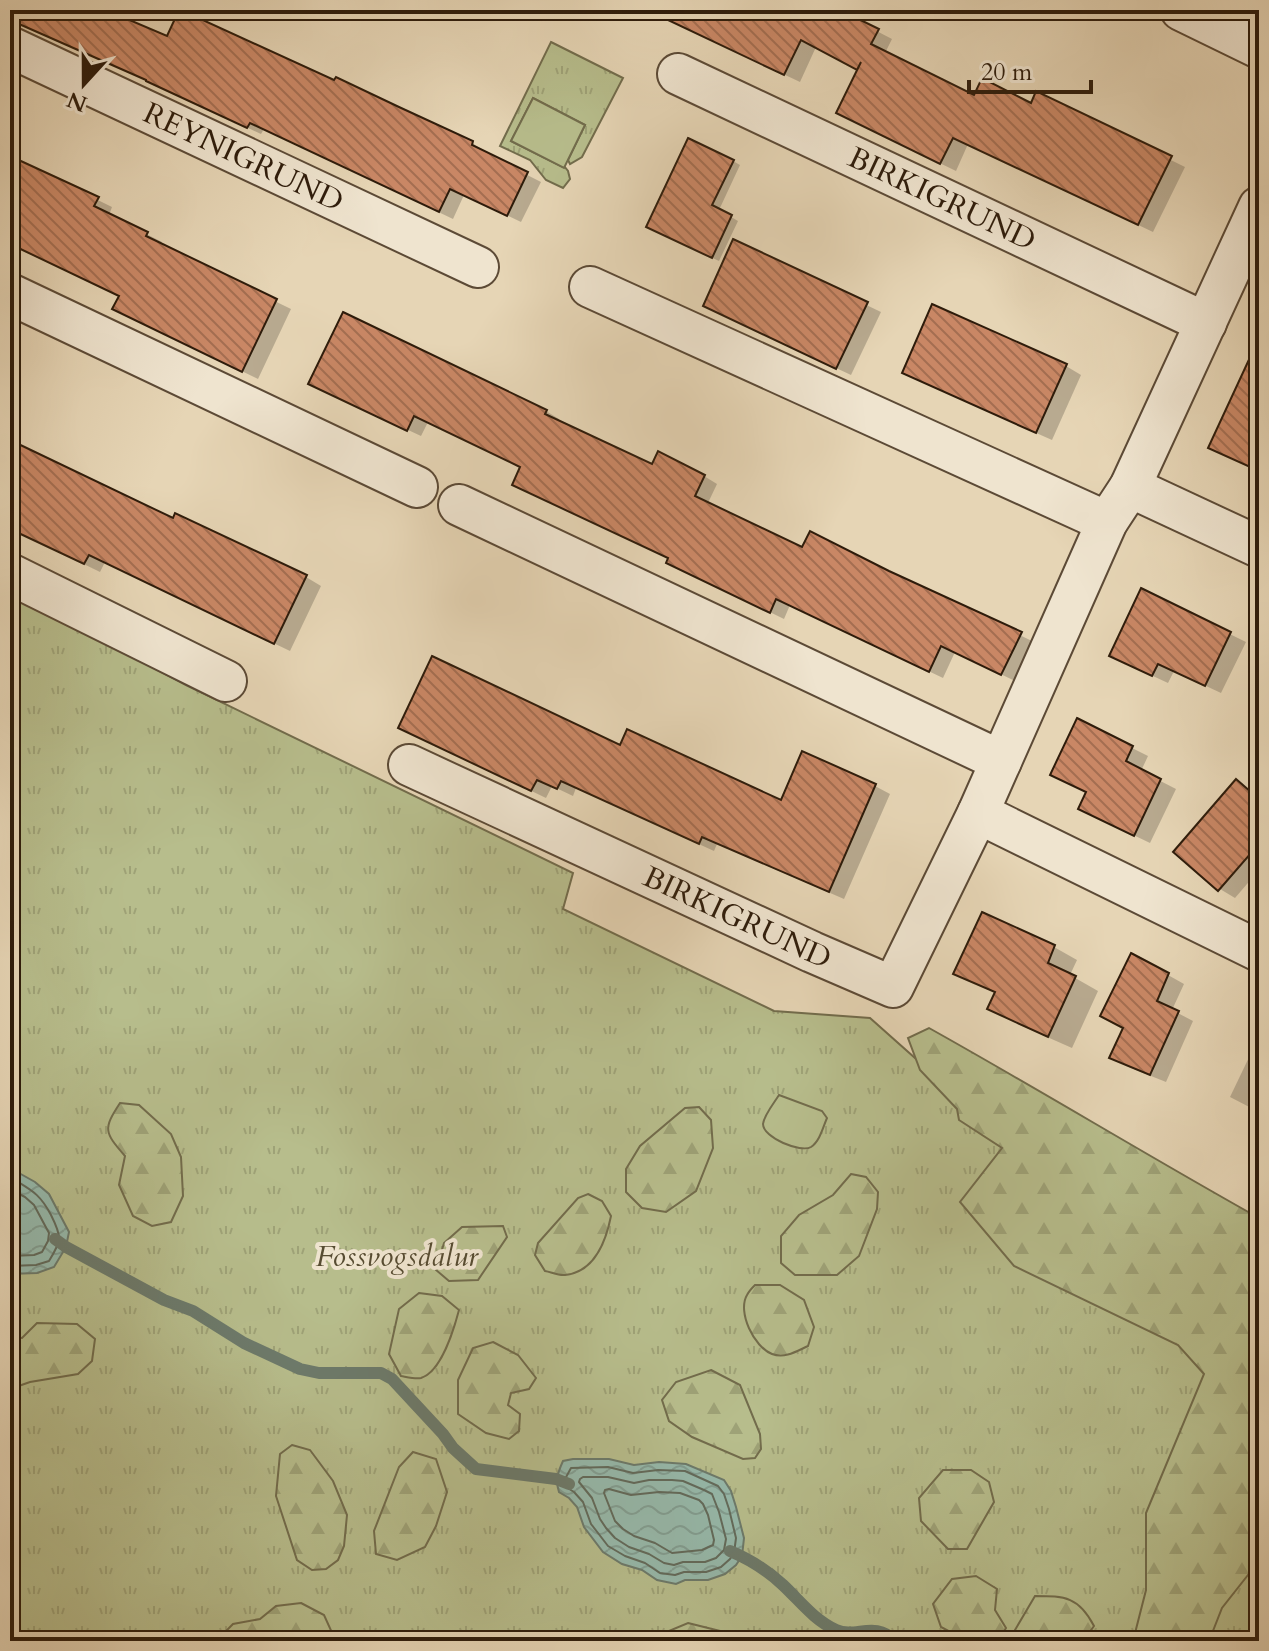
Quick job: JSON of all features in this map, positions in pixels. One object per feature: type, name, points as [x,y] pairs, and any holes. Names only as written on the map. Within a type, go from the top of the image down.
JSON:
[{"type":"street","points":[[1181,10],[1259,48]]},
{"type":"street","name":"REYNIGRUND","points":[[10,47],[478,267]]},
{"type":"street","name":"BIRKIGRUND","points":[[678,74],[1206,323]]},
{"type":"street","name":"BIRKIGRUND","points":[[409,765],[893,987],[978,813],[1107,522],[1130,487],[1259,207]]},
{"type":"street","points":[[590,287],[1107,522]]},
{"type":"street","points":[[10,294],[417,487]]},
{"type":"street","points":[[1130,487],[1259,547]]},
{"type":"street","points":[[459,505],[1001,761]]},
{"type":"street","points":[[10,574],[226,681]]},
{"type":"street","points":[[978,813],[1259,951]]},
{"type":"green space","points":[[551,42],[623,78],[582,157],[570,164],[568,160],[585,125],[533,98],[511,141],[564,166],[570,179],[563,188],[546,180],[530,160],[500,146]]},
{"type":"green space","points":[[533,98],[585,125],[564,168],[511,141]]},
{"type":"green space","name":"Fossvogsdalur","points":[[10,591],[186,685],[573,873],[563,909],[774,1011],[870,1018],[1096,1219],[1259,1381],[1259,1641],[10,1641]]},
{"type":"green space","points":[[929,1028],[1259,1218],[1259,1561],[1222,1608],[1209,1641],[1133,1641],[1146,1590],[1146,1513],[1204,1374],[1178,1345],[1014,1266],[960,1202],[1002,1148],[959,1120],[957,1109],[920,1070],[908,1038]]},
{"type":"green space","points":[[779,1095],[822,1111],[827,1118],[819,1138],[811,1147],[799,1148],[783,1143],[765,1129],[765,1117]]},
{"type":"green space","points":[[120,1103],[139,1105],[171,1134],[181,1157],[183,1196],[171,1222],[152,1226],[133,1216],[119,1185],[125,1156],[108,1130]]},
{"type":"green space","points":[[699,1107],[711,1120],[713,1148],[696,1191],[666,1212],[642,1208],[626,1192],[626,1169],[640,1146],[685,1108]]},
{"type":"green space","points":[[851,1174],[866,1177],[878,1192],[877,1209],[859,1256],[837,1275],[795,1275],[781,1263],[781,1236],[799,1215],[833,1195]]},
{"type":"green space","points":[[588,1194],[602,1201],[611,1216],[597,1254],[575,1273],[563,1275],[545,1271],[535,1255],[538,1243],[578,1198]]},
{"type":"green space","points":[[503,1226],[507,1237],[478,1280],[449,1281],[436,1270],[444,1243],[462,1227]]},
{"type":"green space","points":[[755,1285],[780,1285],[804,1300],[814,1327],[808,1346],[782,1356],[772,1354],[759,1344],[749,1328],[744,1310],[747,1295]]},
{"type":"green space","points":[[419,1293],[442,1296],[459,1310],[435,1368],[416,1378],[401,1376],[389,1354],[399,1309]]},
{"type":"green space","points":[[37,1323],[77,1324],[95,1339],[92,1361],[78,1374],[30,1382],[10,1389],[10,1337],[22,1338]]},
{"type":"green space","points":[[493,1342],[518,1355],[536,1378],[529,1389],[511,1393],[508,1405],[520,1414],[519,1431],[509,1439],[486,1433],[458,1414],[458,1380],[473,1348]]},
{"type":"green space","points":[[711,1370],[740,1385],[760,1434],[761,1449],[755,1458],[743,1459],[692,1437],[669,1421],[662,1400],[676,1382]]},
{"type":"green space","points":[[292,1445],[310,1450],[333,1481],[347,1515],[344,1546],[338,1560],[326,1569],[312,1570],[297,1560],[276,1496],[280,1454]]},
{"type":"green space","points":[[413,1452],[436,1459],[447,1492],[436,1526],[425,1547],[397,1560],[376,1554],[374,1531],[399,1467]]},
{"type":"green space","points":[[943,1470],[971,1470],[989,1482],[994,1502],[967,1549],[948,1549],[921,1521],[919,1498]]},
{"type":"green space","points":[[976,1576],[997,1589],[995,1610],[1006,1628],[998,1641],[967,1641],[941,1627],[933,1604],[952,1579]]},
{"type":"green space","points":[[1035,1596],[1070,1600],[1083,1609],[1094,1626],[1084,1640],[1016,1641],[1015,1630]]},
{"type":"green space","points":[[301,1603],[324,1615],[333,1641],[223,1641],[222,1635],[233,1624],[260,1619],[276,1606]]},
{"type":"green space","points":[[688,1623],[757,1641],[660,1641],[664,1633]]},
{"type":"water","points":[[10,1168],[49,1194],[69,1232],[66,1247],[54,1267],[37,1273],[10,1274]]},
{"type":"water","points":[[609,1459],[634,1465],[659,1462],[686,1464],[724,1480],[731,1491],[744,1538],[742,1556],[725,1574],[708,1580],[685,1580],[676,1584],[657,1580],[642,1570],[622,1564],[603,1552],[584,1527],[577,1507],[559,1492],[558,1472],[563,1461]]},
{"type":"building","points":[[10,10],[106,10],[167,36],[181,10],[334,80],[336,77],[473,141],[472,145],[528,172],[507,216],[450,189],[439,212],[250,123],[247,128],[10,20]]},
{"type":"building","points":[[647,10],[840,10],[879,29],[871,44],[974,95],[982,78],[1031,103],[1036,91],[1172,156],[1138,225],[953,138],[940,164],[836,113],[861,62],[857,70],[801,40],[784,75]]},
{"type":"building","points":[[688,138],[734,160],[712,205],[732,215],[712,258],[646,227]]},
{"type":"building","points":[[10,156],[99,197],[94,206],[148,232],[146,236],[277,299],[242,372],[112,309],[119,296],[10,244]]},
{"type":"building","points":[[733,239],[868,302],[836,369],[703,306]]},
{"type":"building","points":[[932,304],[1067,364],[1036,433],[902,373]]},
{"type":"building","points":[[343,312],[652,464],[658,451],[705,475],[695,496],[802,547],[810,531],[1022,632],[1001,675],[941,646],[929,672],[776,599],[770,613],[666,563],[668,558],[512,485],[520,467],[414,416],[407,431],[308,384]]},
{"type":"building","points":[[1259,338],[1259,471],[1208,448]]},
{"type":"building","points":[[10,440],[173,518],[175,513],[307,575],[274,644],[89,555],[84,564],[10,529]]},
{"type":"building","points":[[1141,588],[1231,632],[1205,686],[1158,664],[1152,676],[1109,656]]},
{"type":"building","points":[[432,656],[620,745],[627,729],[781,800],[802,751],[876,784],[829,892],[702,837],[699,844],[561,781],[557,789],[537,780],[531,791],[398,728]]},
{"type":"building","points":[[1077,718],[1133,746],[1126,761],[1161,779],[1134,836],[1078,809],[1086,792],[1050,775]]},
{"type":"building","points":[[1236,779],[1259,799],[1259,844],[1218,891],[1173,852]]},
{"type":"building","points":[[982,912],[1055,945],[1048,963],[1076,976],[1048,1037],[987,1009],[995,992],[953,974]]},
{"type":"building","points":[[1131,953],[1169,973],[1157,1001],[1179,1011],[1150,1075],[1109,1058],[1123,1028],[1100,1016]]},
{"type":"waterway","points":[[55,1239],[164,1300],[193,1311],[244,1343],[300,1369],[319,1373],[381,1373],[392,1379],[453,1448],[476,1469],[556,1479],[569,1484]]},
{"type":"waterway","points":[[730,1551],[771,1575],[828,1626],[851,1633],[880,1632],[895,1641]]}]
